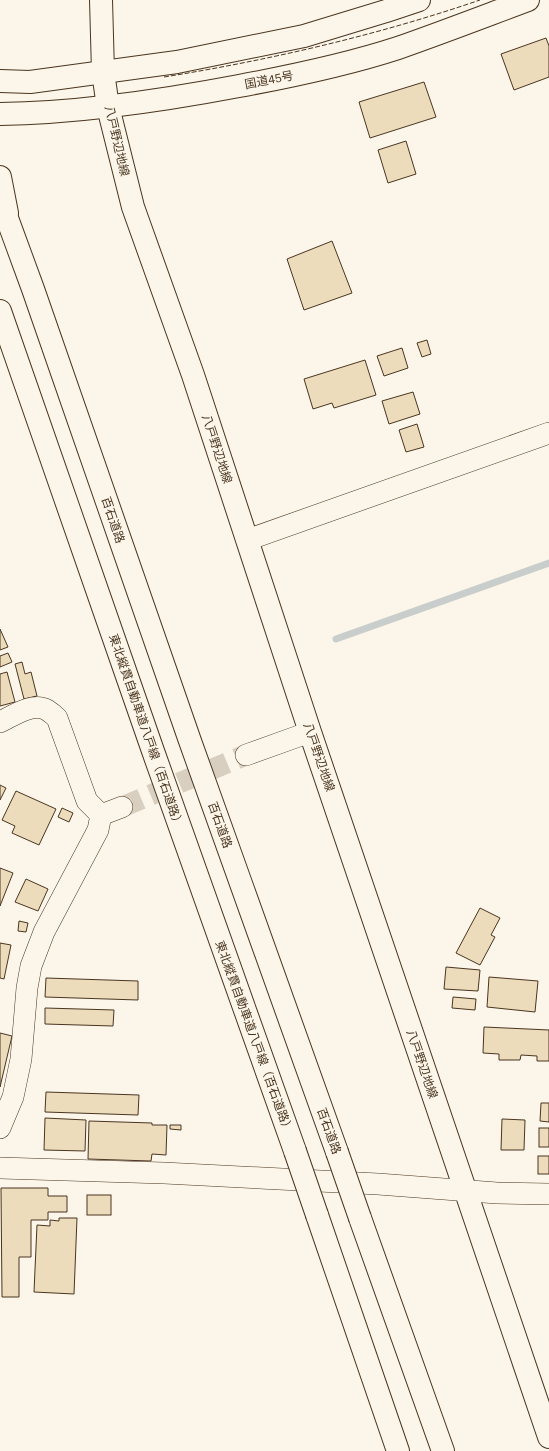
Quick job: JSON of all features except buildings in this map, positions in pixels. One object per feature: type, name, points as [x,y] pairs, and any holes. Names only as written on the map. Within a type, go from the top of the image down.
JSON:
[{"type":"main road","name":"八戸野辺地線","points":[[101,0],[103,72],[108,107],[133,207],[193,375],[310,732],[549,1437]]},
{"type":"main road","points":[[0,81],[30,82],[178,62],[304,36],[420,0]]},
{"type":"main road","name":"国道45号","points":[[0,114],[35,114],[108,107],[185,96],[315,71],[397,48],[528,0]]},
{"type":"main road","points":[[0,177],[8,220]]},
{"type":"main road","name":"百石道路","points":[[0,199],[185,726],[443,1451]]},
{"type":"main road","name":"東北縦貫自動車道八戸線（百石道路）","points":[[3,319],[150,744],[295,1151],[398,1451]]},
{"type":"street","points":[[247,540],[549,433]]},
{"type":"street","points":[[0,722],[22,711],[36,707],[47,710],[57,718],[87,801],[101,815]]},
{"type":"street","points":[[246,755],[310,732]]},
{"type":"street","points":[[101,815],[122,807]]},
{"type":"street","points":[[0,1128],[13,1097],[21,1059],[30,966],[44,932],[98,830],[101,815]]},
{"type":"street","points":[[0,1168],[179,1174],[497,1193],[549,1194]]},
{"type":"waterway","points":[[336,639],[549,563]]},
{"type":"tunnel","points":[[122,807],[246,755]]},
{"type":"fence","points":[[164,77],[244,63],[324,45],[441,13],[480,0]]}]
